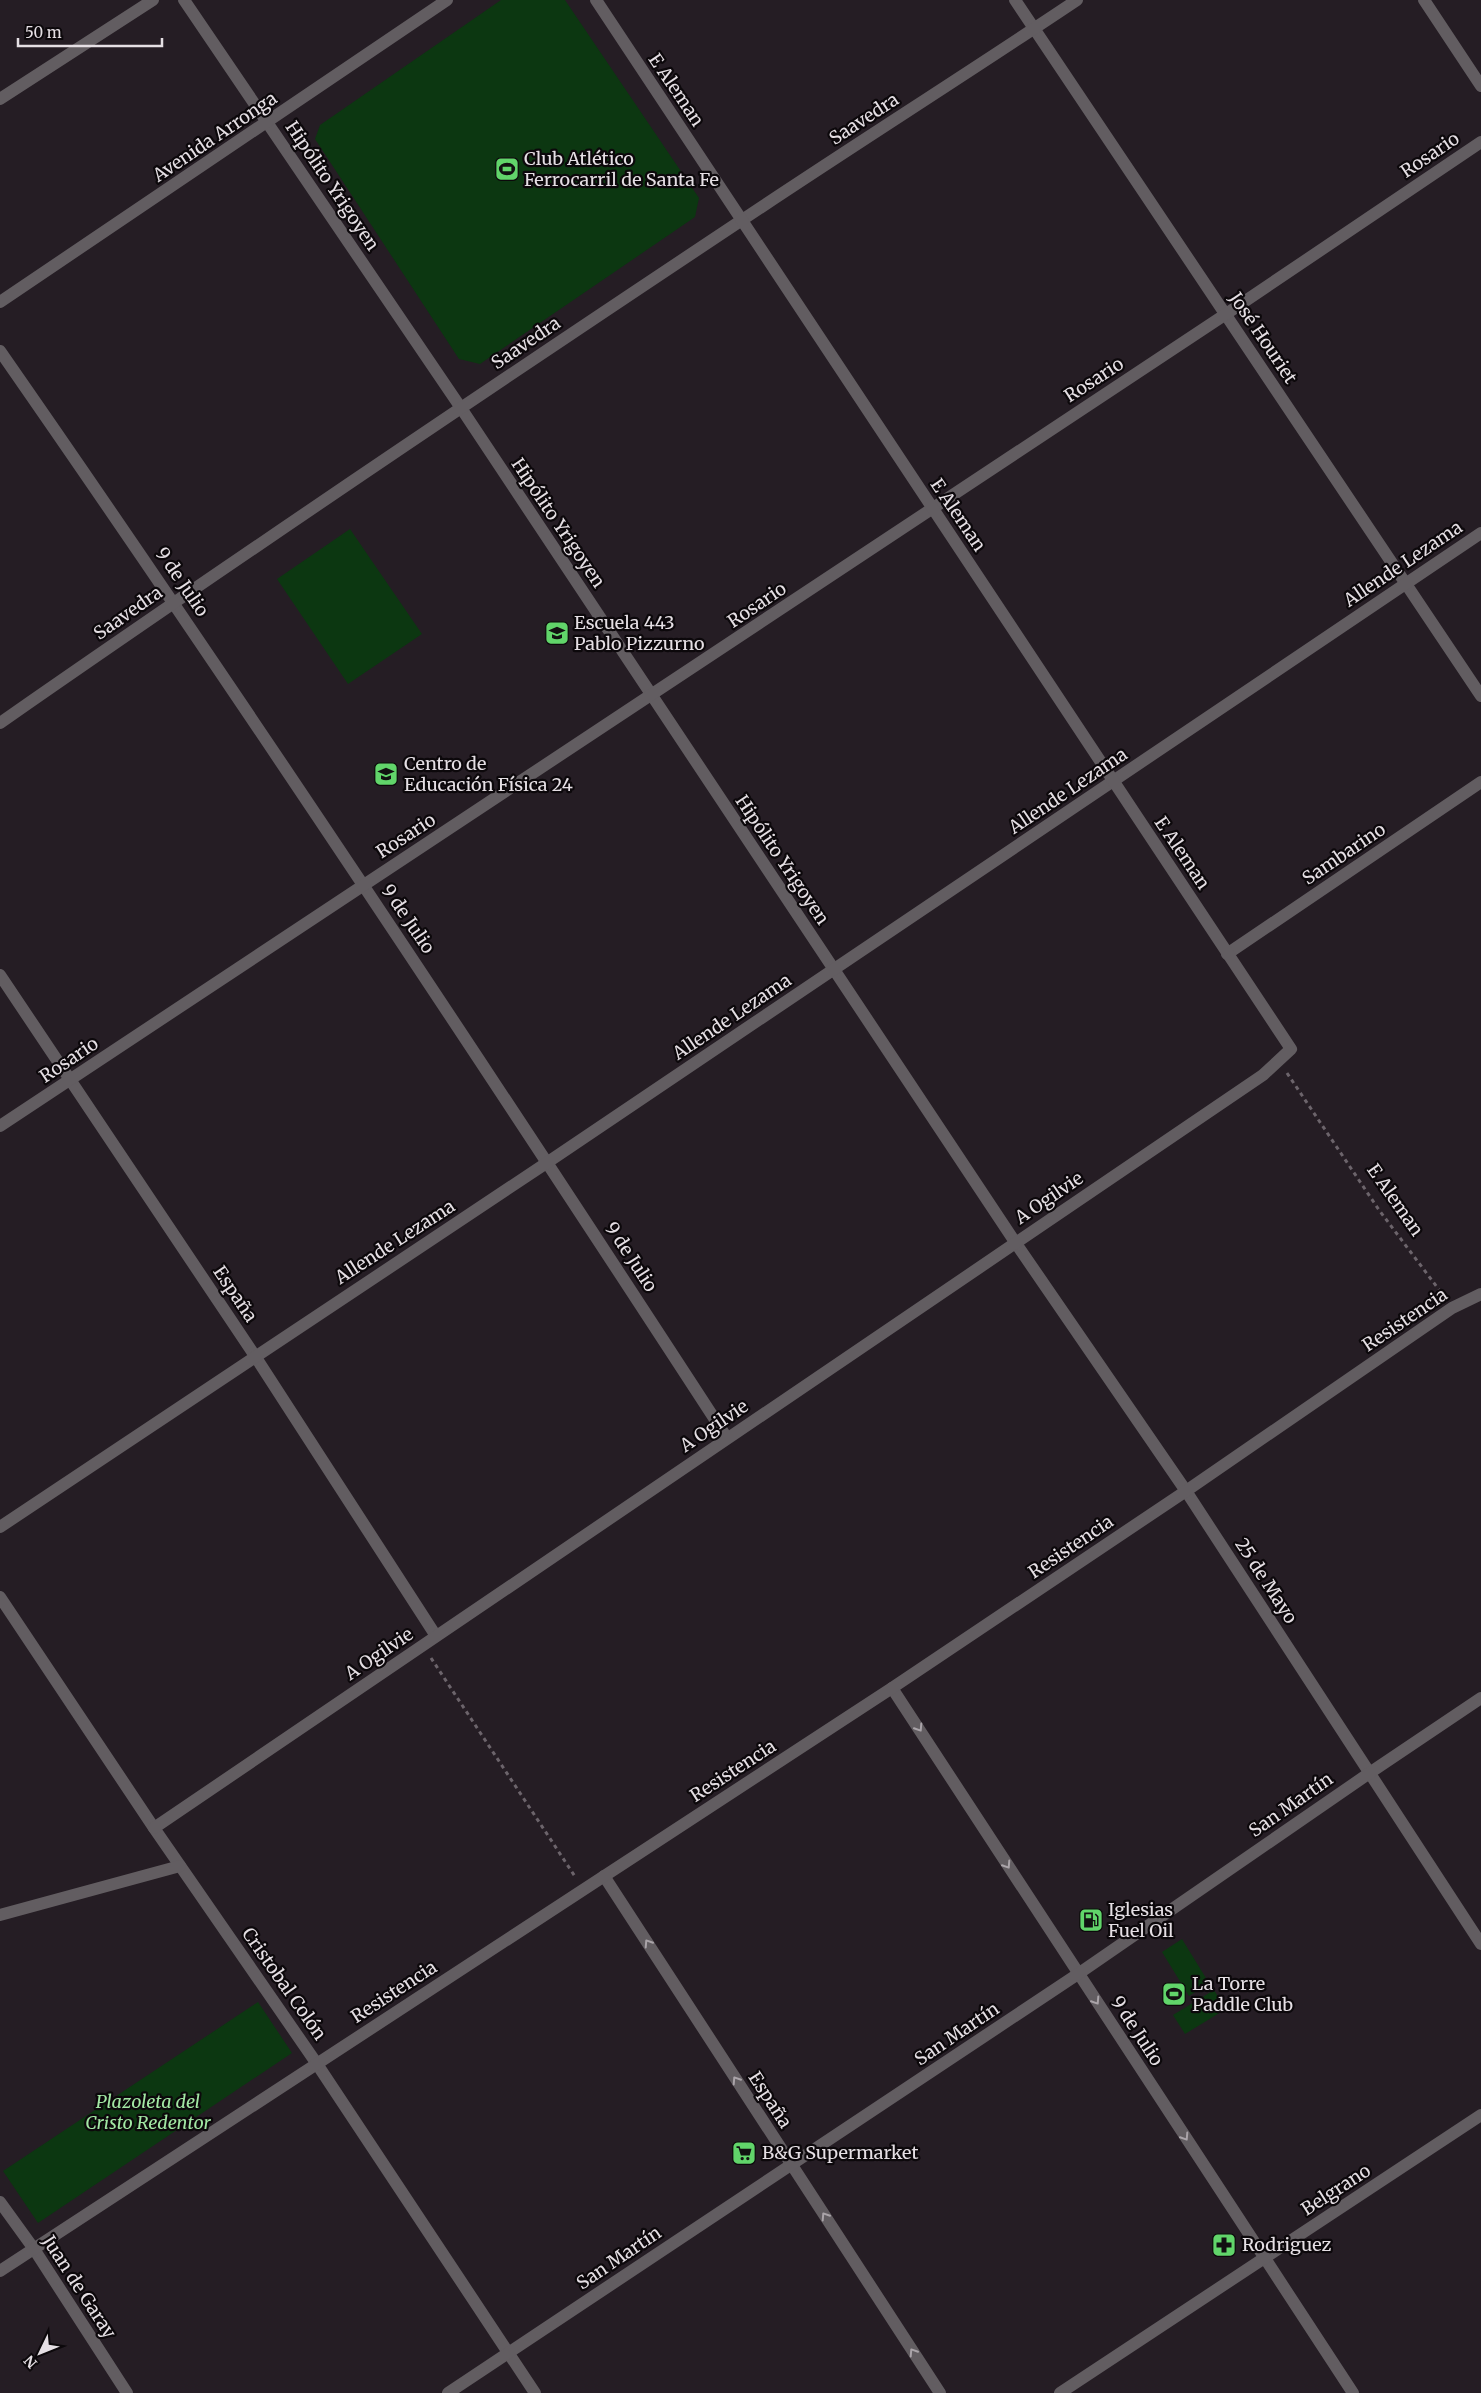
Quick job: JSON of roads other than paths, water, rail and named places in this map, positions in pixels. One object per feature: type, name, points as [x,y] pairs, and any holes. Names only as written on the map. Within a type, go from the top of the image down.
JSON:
[{"type":"street","points":[[0,99],[153,0]]},
{"type":"street","name":"Hipólito Yrigoyen","points":[[184,0],[461,408],[1014,1242]]},
{"type":"street","name":"Avenida Arronga","points":[[0,302],[448,0]]},
{"type":"street","name":"E Aleman","points":[[596,0],[1291,1049]]},
{"type":"street","name":"José Houriet","points":[[1014,0],[1481,696]]},
{"type":"street","name":"Saavedra","points":[[0,723],[174,602],[461,408],[1076,0]]},
{"type":"street","points":[[1424,0],[1481,86]]},
{"type":"street","name":"Rosario","points":[[0,1126],[364,884],[652,696],[1481,142]]},
{"type":"street","name":"9 de Julio","points":[[0,351],[174,602],[364,884],[728,1438]]},
{"type":"street","name":"Allende Lezama","points":[[0,1527],[548,1162],[1481,533]]},
{"type":"street","name":"Sambarino","points":[[1227,954],[1481,782]]},
{"type":"street","name":"España","points":[[0,975],[255,1356],[436,1636]]},
{"type":"street","name":"A Ogilvie","points":[[154,1828],[1014,1242],[1263,1075],[1291,1049]]},
{"type":"street","name":"25 de Mayo","points":[[1014,1242],[1186,1491],[1371,1772],[1481,1944]]},
{"type":"street","name":"Resistencia","points":[[0,2271],[892,1688],[1186,1491],[1452,1308],[1481,1293]]},
{"type":"street","name":"Cristobal Colón","points":[[0,1598],[154,1828],[317,2064],[535,2393]]},
{"type":"street","name":"9 de Julio","points":[[892,1688],[1353,2393]]},
{"type":"street","name":"San Martín","points":[[448,2393],[1078,1974],[1481,1698]]},
{"type":"street","points":[[0,1914],[180,1866]]},
{"type":"street","name":"España","points":[[604,1876],[940,2393]]},
{"type":"street","name":"Belgrano","points":[[1060,2393],[1481,2115]]},
{"type":"street","name":"Juan de Garay","points":[[0,2202],[34,2249],[127,2393]]},
{"type":"place","name":"Club Atlético Ferrocarril de Santa Fe","points":[[507,169]]},
{"type":"place","name":"Escuela 443 Pablo Pizzurno","points":[[557,633]]},
{"type":"place","name":"Centro de Educación Física 24","points":[[386,774]]},
{"type":"place","name":"Iglesias Fuel Oil","points":[[1091,1920]]},
{"type":"place","name":"La Torre Paddle Club","points":[[1174,1994]]},
{"type":"place","name":"B&G Supermarket","points":[[744,2153]]},
{"type":"place","name":"Rodriguez","points":[[1224,2245]]},
{"type":"park label","name":"Plazoleta del Cristo Redentor","points":[[148,2112]]}]
